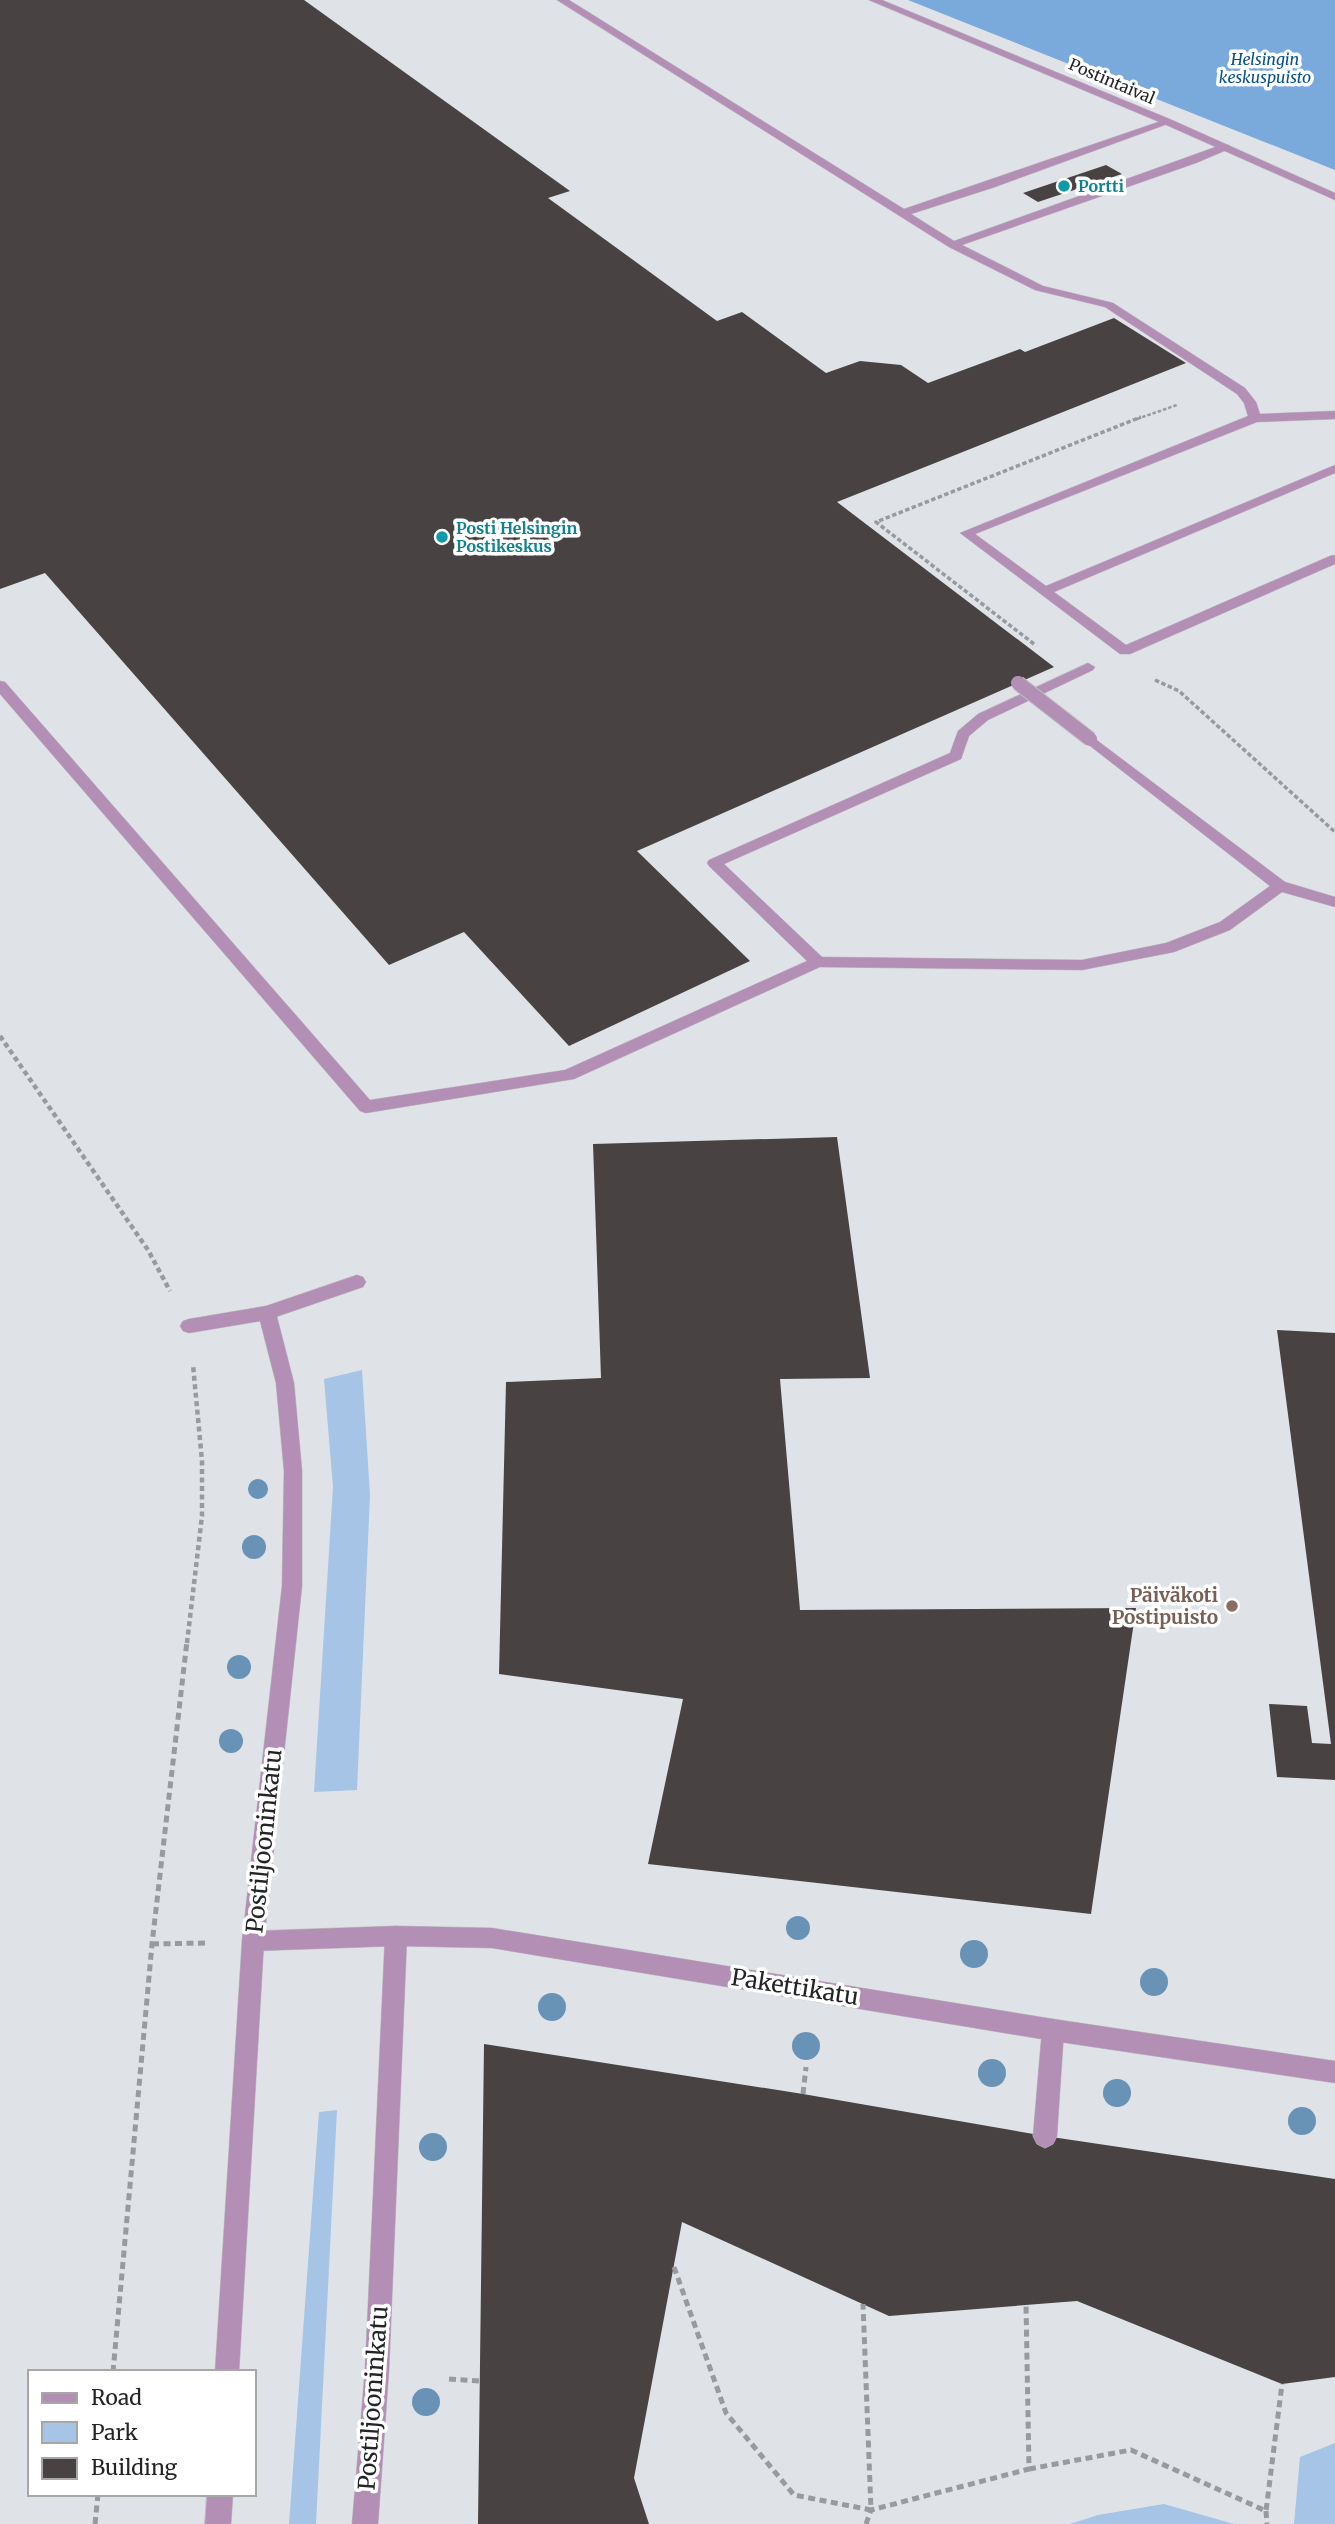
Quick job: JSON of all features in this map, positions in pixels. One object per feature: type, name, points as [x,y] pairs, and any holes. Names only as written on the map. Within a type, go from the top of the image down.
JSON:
[{"type":"street","points":[[562,0],[953,245],[1040,288],[1109,305],[1241,391],[1250,401],[1255,418]]},
{"type":"street","name":"Postintaival","points":[[874,0],[1168,122],[1335,197]]},
{"type":"street","points":[[900,214],[991,185],[1168,122]]},
{"type":"street","points":[[953,245],[1225,147]]},
{"type":"street","points":[[1335,415],[1255,418],[966,533],[1125,651],[1335,559]]},
{"type":"street","points":[[1045,591],[1335,469]]},
{"type":"street","points":[[818,962],[714,863],[956,756],[963,734],[982,717],[1088,667]]},
{"type":"street","points":[[1018,683],[1280,886],[1335,902]]},
{"type":"street","points":[[0,685],[366,1107],[568,1076],[818,962],[1082,965],[1169,948],[1225,926],[1280,886]]},
{"type":"street","points":[[189,1326],[267,1313],[357,1282]]},
{"type":"street","name":"Postiljooninkatu","points":[[227,2370],[253,1941],[292,1586],[293,1471],[285,1383],[267,1313]]},
{"type":"street","name":"Postiljooninkatu","points":[[365,2524],[377,2370],[396,1936]]},
{"type":"street","name":"Pakettikatu","points":[[253,1941],[396,1936],[492,1938],[1053,2030],[1335,2071]]},
{"type":"street","points":[[1045,2136],[1053,2030]]},
{"type":"street","points":[[218,2524],[220,2496]]},
{"type":"path","points":[[0,1036],[148,1250],[189,1326],[202,1461],[202,1516],[152,1944],[113,2370]]},
{"type":"path","points":[[152,1944],[253,1941]]},
{"type":"path","points":[[803,2094],[806,2067]]},
{"type":"path","points":[[674,2267],[726,2413],[793,2495],[871,2510],[1029,2469],[1131,2449],[1266,2511]]},
{"type":"path","points":[[863,2304],[871,2510],[866,2524]]},
{"type":"path","points":[[1026,2305],[1029,2469]]},
{"type":"path","points":[[449,2379],[480,2381]]},
{"type":"path","points":[[1267,2524],[1266,2511],[1282,2384]]},
{"type":"path","points":[[95,2524],[98,2496]]},
{"type":"green space","name":"Helsingin keskuspuisto","points":[[908,0],[1335,0],[1335,170]]},
{"type":"green space","points":[[362,1370],[370,1495],[357,1790],[314,1792],[333,1487],[324,1379]]},
{"type":"green space","points":[[337,2110],[316,2524],[289,2524],[319,2112]]},
{"type":"green space","points":[[1335,2443],[1335,2524],[1294,2524],[1300,2457]]},
{"type":"green space","points":[[1164,2504],[1234,2524],[1070,2524],[1098,2515]]},
{"type":"building","name":"Posti Helsingin Postikeskus","points":[[0,0],[304,0],[570,191],[548,198],[717,321],[742,312],[826,373],[860,361],[901,365],[928,383],[1020,349],[1025,352],[1114,318],[1186,363],[837,502],[1054,667],[637,851],[750,961],[569,1046],[464,932],[389,965],[45,573],[0,589]]},
{"type":"building","name":"Portti","points":[[1106,165],[1122,174],[1038,202],[1023,193]]},
{"type":"building","points":[[837,1137],[870,1378],[780,1379],[800,1610],[1136,1608],[1091,1914],[648,1864],[683,1699],[499,1674],[506,1382],[601,1378],[593,1144]]},
{"type":"building","points":[[1277,1330],[1335,1333],[1335,1780],[1277,1777],[1269,1704],[1307,1706],[1312,1743],[1331,1744]]},
{"type":"building","points":[[484,2044],[803,2094],[1045,2136],[1335,2179],[1335,2377],[1282,2384],[1077,2301],[889,2316],[682,2222],[634,2478],[649,2524],[478,2524]]},
{"type":"place","name":"Portti","points":[[1064,186]]},
{"type":"place","name":"Posti Helsingin Postikeskus","points":[[442,537]]},
{"type":"place","name":"Päiväkoti Postipuisto","points":[[1232,1606]]}]
